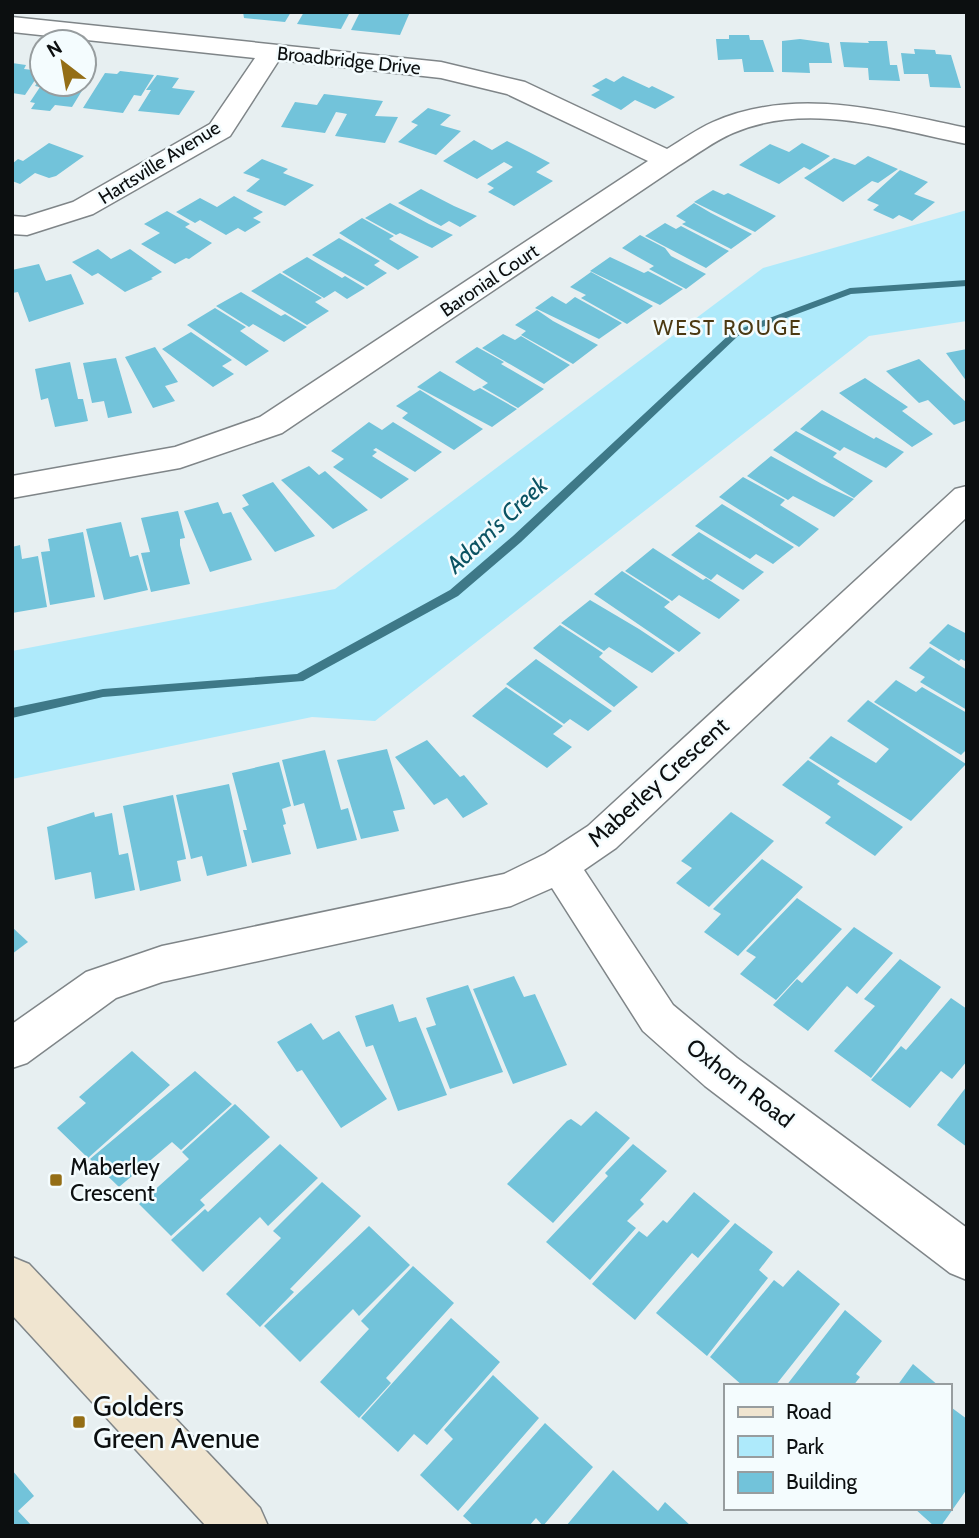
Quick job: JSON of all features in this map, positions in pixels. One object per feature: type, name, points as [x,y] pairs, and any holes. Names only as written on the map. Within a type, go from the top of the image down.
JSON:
[{"type":"street","name":"Broadbridge Drive","points":[[12,24],[442,70],[516,88],[668,160]]},
{"type":"street","name":"Hartsville Avenue","points":[[12,225],[27,226],[83,208],[220,130],[272,52]]},
{"type":"street","name":"Baronial Court","points":[[12,486],[180,457],[271,425],[668,160],[724,127],[772,113],[833,110],[967,136]]},
{"type":"street","name":"Maberley Crescent","points":[[12,1049],[101,985],[150,968],[511,889],[559,866],[602,837],[967,498]]},
{"type":"street","name":"Oxhorn Road","points":[[559,866],[658,1018],[721,1072],[967,1257]]},
{"type":"street","points":[[12,1280],[240,1525]]},
{"type":"green space","points":[[967,210],[967,321],[869,336],[375,721],[312,717],[12,779],[12,651],[335,589],[763,268]]},
{"type":"building","points":[[243,12],[291,12],[285,22],[244,18]]},
{"type":"building","points":[[304,12],[350,12],[341,29],[297,24]]},
{"type":"building","points":[[360,12],[410,12],[400,35],[351,30]]},
{"type":"building","points":[[729,35],[749,35],[750,40],[763,40],[774,72],[744,72],[742,59],[718,60],[716,39],[729,39]]},
{"type":"building","points":[[800,39],[829,43],[832,63],[809,63],[810,73],[782,72],[782,41]]},
{"type":"building","points":[[868,41],[887,41],[890,65],[897,65],[900,81],[869,80],[868,68],[844,67],[840,42],[869,43]]},
{"type":"building","points":[[914,49],[935,50],[936,54],[951,55],[961,88],[930,87],[928,74],[904,74],[901,53],[915,54]]},
{"type":"building","points":[[12,63],[26,65],[24,69],[28,69],[28,90],[25,95],[12,93]]},
{"type":"building","points":[[120,71],[154,75],[141,96],[134,95],[123,113],[83,108],[89,98],[98,98],[98,84],[105,73],[117,74]]},
{"type":"building","points":[[157,75],[179,78],[172,88],[195,91],[179,115],[138,111],[151,90],[146,90]]},
{"type":"building","points":[[623,76],[675,97],[655,109],[635,100],[621,110],[591,95],[600,90],[592,86],[606,78],[614,82]]},
{"type":"building","points":[[324,94],[383,101],[375,116],[398,117],[385,143],[335,136],[347,114],[336,112],[325,133],[281,127],[295,102],[317,105]]},
{"type":"building","points":[[33,98],[78,98],[72,107],[55,105],[50,111],[31,109],[35,103],[30,102]]},
{"type":"building","points":[[428,108],[451,115],[440,125],[461,131],[436,155],[398,142],[418,125],[411,122]]},
{"type":"building","points":[[474,140],[492,150],[507,141],[529,152],[550,163],[536,172],[553,181],[514,206],[488,192],[494,188],[487,184],[513,167],[504,162],[477,179],[443,161]]},
{"type":"building","points":[[49,143],[84,156],[56,176],[49,178],[35,173],[20,184],[12,181],[12,164],[18,159],[23,161]]},
{"type":"building","points":[[802,143],[830,156],[810,170],[804,167],[779,184],[739,165],[770,144],[789,152]]},
{"type":"building","points":[[868,156],[898,169],[878,183],[872,181],[843,202],[804,178],[834,158],[855,165]]},
{"type":"building","points":[[262,159],[288,169],[283,173],[314,185],[285,206],[246,191],[260,179],[243,173]]},
{"type":"building","points":[[900,170],[928,182],[914,194],[935,202],[912,221],[899,215],[893,219],[873,210],[879,205],[867,200]]},
{"type":"building","points":[[421,189],[477,216],[460,227],[449,221],[441,226],[398,203]]},
{"type":"building","points":[[713,190],[724,195],[728,193],[776,216],[755,232],[694,202]]},
{"type":"building","points":[[234,196],[263,212],[253,218],[261,222],[245,232],[238,228],[226,235],[200,220],[195,223],[176,212],[200,198],[217,207]]},
{"type":"building","points":[[390,203],[453,235],[432,248],[400,233],[396,235],[365,218]]},
{"type":"building","points":[[694,203],[752,234],[731,249],[682,224],[686,222],[676,216]]},
{"type":"building","points":[[167,211],[190,224],[185,227],[212,243],[189,259],[175,264],[141,244],[160,233],[144,224]]},
{"type":"building","points":[[362,218],[394,236],[389,239],[419,257],[398,270],[339,233]]},
{"type":"building","points":[[665,223],[676,229],[681,226],[729,251],[706,268],[645,236]]},
{"type":"building","points":[[640,235],[665,248],[671,256],[706,274],[686,289],[649,269],[654,266],[622,248]]},
{"type":"building","points":[[339,238],[380,261],[374,265],[387,273],[367,286],[312,255]]},
{"type":"building","points":[[98,249],[111,259],[130,249],[162,272],[125,292],[98,273],[92,276],[72,262]]},
{"type":"building","points":[[307,257],[365,288],[347,299],[335,291],[324,298],[282,272]]},
{"type":"building","points":[[610,257],[644,273],[648,271],[683,289],[660,305],[590,271]]},
{"type":"building","points":[[39,264],[46,281],[71,274],[84,304],[29,322],[18,292],[12,293],[12,270]]},
{"type":"building","points":[[591,272],[653,306],[627,324],[581,298],[586,295],[570,287]]},
{"type":"building","points":[[280,273],[322,298],[315,302],[329,311],[307,325],[251,291]]},
{"type":"building","points":[[241,292],[281,316],[285,314],[307,327],[284,342],[253,324],[249,327],[216,306]]},
{"type":"building","points":[[552,296],[566,304],[575,297],[622,323],[599,339],[535,308]]},
{"type":"building","points":[[215,308],[246,327],[240,331],[269,351],[246,366],[187,325]]},
{"type":"building","points":[[537,310],[598,345],[573,364],[521,335],[526,331],[515,325]]},
{"type":"building","points":[[191,332],[232,360],[222,366],[234,374],[213,387],[162,349]]},
{"type":"building","points":[[503,334],[515,340],[521,336],[570,365],[544,384],[482,348]]},
{"type":"building","points":[[155,347],[178,382],[165,386],[175,401],[153,408],[125,357]]},
{"type":"building","points":[[477,347],[544,389],[518,408],[482,387],[488,383],[455,362]]},
{"type":"building","points":[[967,349],[967,382],[946,353]]},
{"type":"building","points":[[116,358],[132,413],[108,418],[104,401],[92,403],[83,363]]},
{"type":"building","points":[[919,359],[967,403],[967,420],[954,425],[928,400],[919,403],[886,371]]},
{"type":"building","points":[[70,362],[78,399],[83,399],[88,421],[55,427],[48,398],[41,400],[35,369]]},
{"type":"building","points":[[440,371],[474,391],[480,388],[517,409],[492,427],[417,387]]},
{"type":"building","points":[[865,378],[908,407],[902,411],[933,434],[912,447],[839,393]]},
{"type":"building","points":[[420,390],[483,429],[454,450],[402,418],[408,413],[396,406]]},
{"type":"building","points":[[822,410],[874,439],[876,437],[904,452],[886,468],[844,447],[840,451],[800,429]]},
{"type":"building","points":[[369,422],[382,430],[393,422],[442,452],[415,472],[376,448],[373,450],[377,452],[372,456],[409,479],[381,499],[333,467],[344,459],[331,451]]},
{"type":"building","points":[[796,431],[837,453],[833,457],[873,481],[854,498],[773,450]]},
{"type":"building","points":[[771,456],[854,499],[834,517],[793,496],[788,500],[747,476]]},
{"type":"building","points":[[309,466],[319,475],[325,471],[368,510],[333,529],[281,480]]},
{"type":"building","points":[[743,477],[785,500],[780,505],[819,529],[799,547],[719,497]]},
{"type":"building","points":[[273,482],[315,536],[275,552],[242,508],[249,505],[242,495]]},
{"type":"building","points":[[218,502],[223,514],[231,512],[252,560],[210,572],[184,511]]},
{"type":"building","points":[[722,504],[794,547],[773,564],[756,554],[750,559],[695,526]]},
{"type":"building","points":[[178,511],[185,538],[180,539],[180,545],[190,584],[151,592],[141,553],[150,552],[141,518]]},
{"type":"building","points":[[121,522],[130,557],[138,555],[148,590],[104,600],[86,529]]},
{"type":"building","points":[[83,532],[95,597],[50,605],[41,552],[50,551],[48,539]]},
{"type":"building","points":[[699,532],[764,572],[743,590],[717,574],[711,580],[671,555]]},
{"type":"building","points":[[20,545],[22,559],[38,556],[47,607],[12,613],[12,547]]},
{"type":"building","points":[[653,548],[740,600],[719,619],[679,595],[672,601],[625,571]]},
{"type":"building","points":[[622,571],[670,602],[664,607],[701,633],[679,652],[594,594]]},
{"type":"building","points":[[590,600],[675,653],[652,673],[609,647],[604,651],[561,623]]},
{"type":"building","points":[[948,624],[967,634],[967,662],[961,659],[959,661],[929,643]]},
{"type":"building","points":[[560,625],[603,653],[599,657],[638,687],[614,707],[533,648]]},
{"type":"building","points":[[930,647],[967,670],[967,710],[920,682],[925,677],[909,668]]},
{"type":"building","points":[[536,659],[612,711],[588,731],[570,719],[564,724],[506,684]]},
{"type":"building","points":[[896,680],[916,692],[922,687],[967,713],[967,749],[961,755],[874,702]]},
{"type":"building","points":[[506,687],[563,726],[553,734],[572,747],[547,768],[472,716]]},
{"type":"building","points":[[868,700],[966,764],[911,821],[809,758],[831,736],[876,763],[889,749],[847,721]]},
{"type":"building","points":[[427,740],[460,777],[464,775],[488,804],[463,818],[447,798],[434,805],[395,757]]},
{"type":"building","points":[[387,749],[405,809],[393,811],[399,831],[361,839],[337,760]]},
{"type":"building","points":[[325,750],[341,810],[348,808],[357,840],[317,849],[304,803],[294,806],[282,760]]},
{"type":"building","points":[[808,760],[840,781],[837,784],[903,827],[875,856],[825,823],[831,817],[782,785]]},
{"type":"building","points":[[279,762],[291,806],[282,809],[286,824],[283,825],[291,854],[252,863],[243,830],[247,830],[232,773]]},
{"type":"building","points":[[229,784],[247,866],[207,876],[202,856],[191,859],[176,795]]},
{"type":"building","points":[[173,795],[186,859],[177,861],[181,881],[140,891],[123,806]]},
{"type":"building","points":[[94,812],[95,817],[112,813],[119,855],[128,853],[135,890],[95,899],[91,872],[55,880],[47,827]]},
{"type":"building","points":[[731,812],[774,841],[709,907],[676,883],[692,868],[681,861]]},
{"type":"building","points":[[762,859],[803,887],[738,956],[704,932],[721,914],[713,909]]},
{"type":"building","points":[[797,898],[842,929],[776,1000],[740,974],[756,957],[746,951]]},
{"type":"building","points":[[12,927],[28,942],[12,954]]},
{"type":"building","points":[[854,927],[893,953],[857,994],[847,986],[808,1031],[773,1005],[797,979],[802,983]]},
{"type":"building","points":[[900,959],[941,987],[871,1078],[834,1051],[875,1006],[864,999]]},
{"type":"building","points":[[514,976],[524,997],[535,994],[567,1065],[513,1084],[473,989]]},
{"type":"building","points":[[468,985],[503,1072],[450,1089],[426,1028],[436,1025],[426,998]]},
{"type":"building","points":[[951,998],[967,1009],[967,1061],[952,1079],[941,1071],[910,1108],[871,1080],[901,1046],[906,1050]]},
{"type":"building","points":[[393,1004],[399,1022],[416,1017],[447,1095],[398,1111],[373,1045],[366,1047],[355,1016]]},
{"type":"building","points":[[311,1023],[323,1040],[339,1031],[387,1099],[341,1128],[302,1070],[297,1072],[277,1042]]},
{"type":"building","points":[[132,1051],[170,1085],[88,1158],[57,1128],[86,1103],[79,1097]]},
{"type":"building","points":[[195,1071],[232,1104],[181,1150],[172,1142],[119,1187],[90,1159]]},
{"type":"building","points":[[967,1086],[967,1147],[937,1125]]},
{"type":"building","points":[[235,1104],[270,1137],[200,1200],[205,1205],[171,1236],[139,1204],[189,1159],[182,1152]]},
{"type":"building","points":[[596,1111],[630,1138],[553,1223],[507,1184],[567,1121],[571,1119],[581,1126]]},
{"type":"building","points":[[280,1144],[318,1178],[268,1226],[260,1217],[203,1272],[171,1240],[205,1209],[208,1212]]},
{"type":"building","points":[[633,1144],[667,1171],[640,1200],[644,1204],[627,1221],[636,1228],[590,1280],[546,1242],[608,1176],[605,1173]]},
{"type":"building","points":[[322,1182],[361,1216],[290,1289],[294,1292],[260,1327],[226,1294],[281,1238],[273,1231]]},
{"type":"building","points":[[694,1192],[730,1221],[698,1258],[692,1253],[635,1320],[592,1284],[639,1231],[647,1237],[663,1220],[667,1223]]},
{"type":"building","points":[[735,1223],[773,1252],[759,1270],[768,1278],[707,1356],[656,1313]]},
{"type":"building","points":[[369,1226],[410,1265],[359,1316],[353,1309],[300,1362],[264,1326]]},
{"type":"building","points":[[413,1266],[454,1303],[386,1378],[391,1383],[359,1418],[320,1382],[369,1329],[361,1321]]},
{"type":"building","points":[[798,1270],[840,1304],[777,1384],[741,1384],[710,1357],[774,1280],[783,1287]]},
{"type":"building","points":[[845,1310],[882,1341],[856,1374],[860,1377],[855,1384],[788,1384]]},
{"type":"building","points":[[451,1318],[500,1362],[427,1445],[414,1434],[398,1452],[361,1418]]},
{"type":"building","points":[[913,1364],[937,1384],[898,1384]]},
{"type":"building","points":[[493,1375],[539,1418],[458,1511],[420,1475],[453,1439],[444,1430]]},
{"type":"building","points":[[951,1409],[967,1419],[967,1489],[941,1526],[934,1526],[916,1510],[951,1510]]},
{"type":"building","points":[[545,1423],[593,1467],[543,1526],[536,1518],[529,1526],[474,1526],[463,1516]]},
{"type":"building","points":[[12,1470],[34,1496],[18,1511],[32,1526],[12,1526]]},
{"type":"building","points":[[613,1470],[658,1511],[665,1502],[691,1526],[566,1526]]},
{"type":"waterway","name":"Adam's Creek","points":[[12,713],[103,693],[299,678],[454,593],[517,539],[735,334],[850,291],[967,283]]},
{"type":"place","name":"Maberley Crescent","points":[[56,1180]]},
{"type":"place","name":"Golders Green Avenue","points":[[79,1422]]},
{"type":"district","name":"WEST ROUGE","points":[[728,328]]}]
